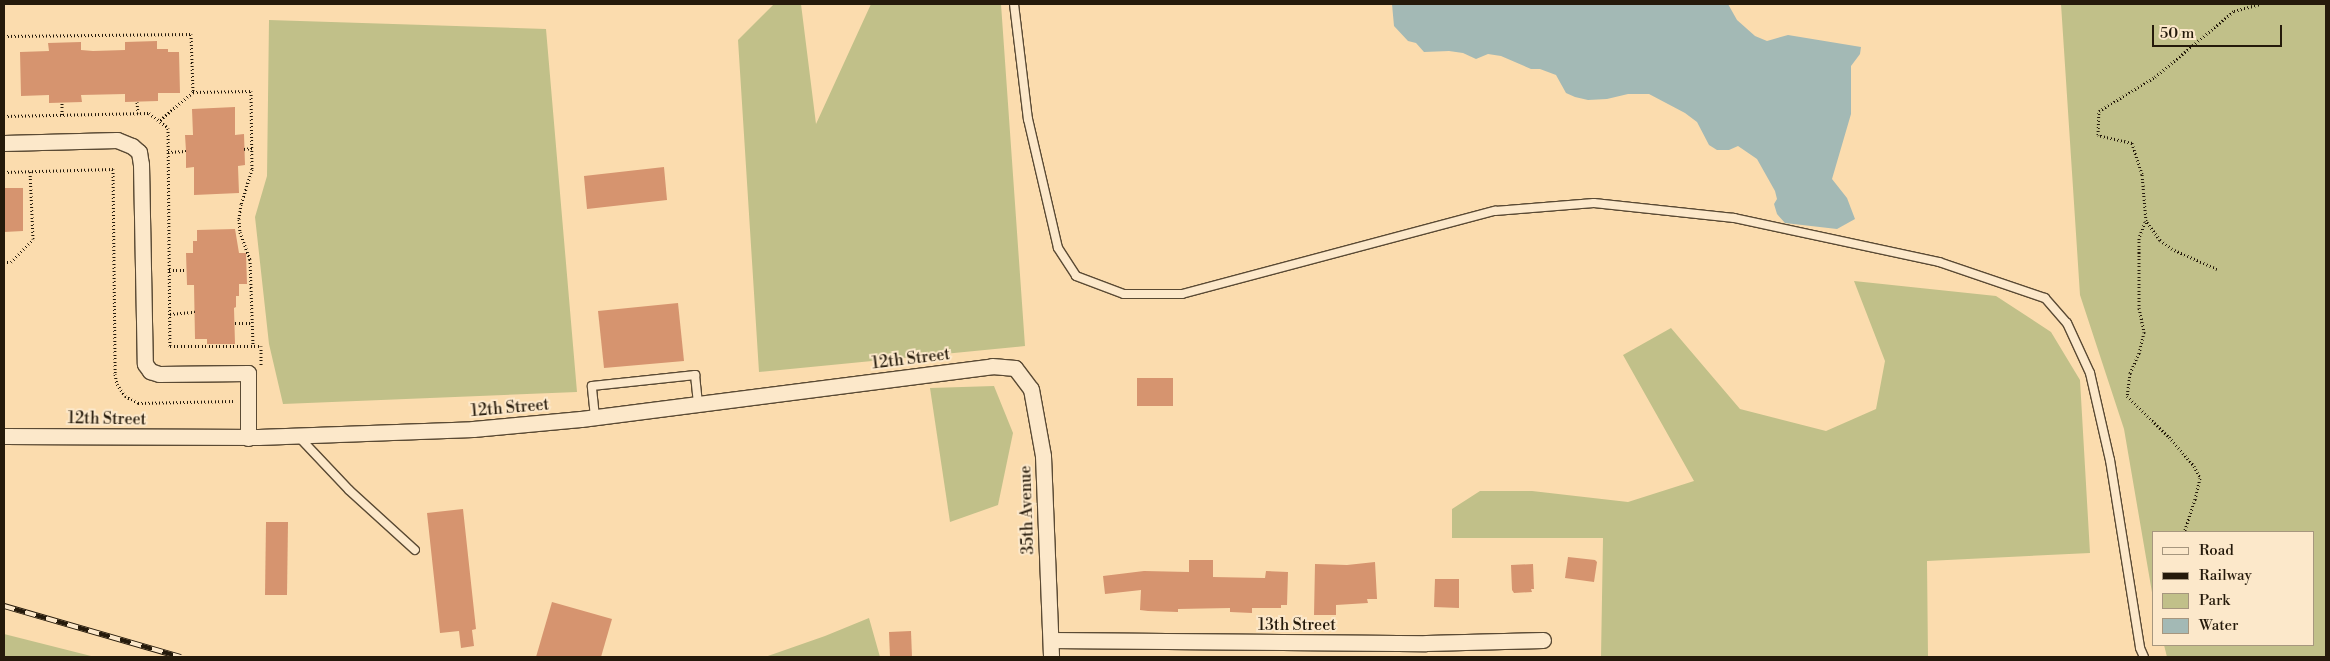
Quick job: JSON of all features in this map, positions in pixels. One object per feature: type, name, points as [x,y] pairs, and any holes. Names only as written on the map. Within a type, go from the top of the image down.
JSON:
[{"type":"street","points":[[4,143],[117,140],[132,146],[139,152],[141,164],[145,364],[150,371],[159,374],[248,373],[248,438]]},
{"type":"street","name":"12th Street","points":[[4,436],[248,438],[473,429],[595,417],[992,366],[1015,368]]},
{"type":"street","name":"35th Avenue","points":[[1015,368],[1031,389],[1042,456],[1051,657]]},
{"type":"street","name":"13th Street","points":[[1051,640],[1416,643],[1543,640]]},
{"type":"lane","points":[[1014,4],[1028,119],[1058,248],[1076,276],[1124,294],[1182,294],[1495,211],[1594,203],[1734,218],[1939,262],[2045,298],[2067,323],[2090,373],[2110,460],[2140,648],[2144,657]]},
{"type":"lane","points":[[595,417],[592,386],[695,375],[698,404]]},
{"type":"lane","points":[[298,436],[349,490],[415,550]]},
{"type":"path","points":[[2184,531],[2200,478],[2194,466],[2169,437],[2127,396],[2130,373],[2140,353],[2144,332],[2139,308],[2139,238],[2146,221],[2142,174],[2132,143],[2098,135],[2099,111],[2156,78],[2234,11],[2260,4]]},
{"type":"path","points":[[4,36],[191,34],[193,92]]},
{"type":"path","points":[[135,35],[136,42]]},
{"type":"path","points":[[60,36],[61,42]]},
{"type":"path","points":[[4,116],[149,113],[159,121],[193,92],[251,91],[252,169],[240,204],[239,219],[240,232],[250,259],[253,346]]},
{"type":"path","points":[[137,102],[138,113]]},
{"type":"path","points":[[62,103],[62,115]]},
{"type":"path","points":[[244,149],[253,148]]},
{"type":"path","points":[[168,152],[186,151]]},
{"type":"path","points":[[4,262],[11,262],[33,239],[30,171]]},
{"type":"path","points":[[2146,221],[2160,240],[2172,249],[2217,269]]},
{"type":"path","points":[[169,270],[186,270]]},
{"type":"path","points":[[170,314],[195,312]]},
{"type":"path","points":[[235,323],[252,323]]},
{"type":"green space","points":[[774,4],[801,4],[816,124],[871,4],[1001,4],[1025,346],[759,372],[738,40]]},
{"type":"green space","points":[[2061,4],[2326,4],[2326,657],[2167,657],[2164,646],[2315,646],[2315,531],[2152,531],[2152,592],[2124,429],[2080,295]]},
{"type":"green space","points":[[269,20],[546,29],[577,392],[283,404],[269,344],[255,217],[267,176]]},
{"type":"green space","points":[[1854,281],[1996,296],[2051,332],[2080,380],[2090,553],[1927,561],[1928,657],[1601,657],[1603,538],[1452,538],[1452,509],[1480,491],[1532,491],[1628,502],[1694,481],[1623,355],[1671,328],[1740,409],[1826,431],[1876,409],[1885,361]]},
{"type":"green space","points":[[994,386],[1013,433],[998,505],[950,522],[930,388]]},
{"type":"green space","points":[[869,618],[880,657],[765,657],[825,636]]},
{"type":"green space","points":[[4,634],[95,657],[4,657]]},
{"type":"water","points":[[1392,4],[1728,4],[1737,20],[1755,36],[1767,41],[1788,35],[1861,47],[1860,54],[1851,66],[1851,114],[1832,179],[1847,198],[1855,219],[1837,229],[1785,223],[1777,214],[1774,204],[1777,199],[1775,191],[1757,159],[1738,146],[1729,150],[1717,150],[1709,145],[1697,122],[1685,113],[1649,94],[1628,94],[1607,99],[1588,100],[1575,97],[1566,93],[1556,75],[1540,69],[1531,69],[1501,56],[1488,54],[1476,59],[1463,53],[1449,51],[1424,52],[1416,43],[1408,41],[1394,26]]},
{"type":"building","points":[[157,41],[157,49],[179,52],[180,93],[158,93],[158,101],[125,102],[125,94],[81,95],[82,102],[49,103],[49,95],[21,96],[20,52],[49,51],[48,43],[81,42],[81,50],[93,51],[125,50],[125,42]]},
{"type":"building","points":[[235,107],[235,135],[244,134],[245,165],[238,166],[239,193],[194,195],[194,167],[186,168],[185,135],[193,135],[192,109]]},
{"type":"building","points":[[664,167],[667,200],[587,209],[584,176]]},
{"type":"building","points":[[4,188],[23,188],[23,231],[4,232]]},
{"type":"building","points":[[235,229],[239,253],[246,253],[247,284],[239,284],[239,296],[236,296],[236,307],[234,308],[235,344],[207,344],[207,339],[195,339],[194,285],[187,285],[186,253],[193,253],[193,241],[197,241],[197,230]]},
{"type":"building","points":[[678,303],[684,361],[604,368],[598,311]]},
{"type":"building","points":[[1137,378],[1173,378],[1173,406],[1137,406]]},
{"type":"building","points":[[463,509],[476,629],[472,630],[474,646],[461,648],[459,631],[440,633],[427,513]]},
{"type":"building","points":[[266,522],[288,522],[287,595],[265,595]]},
{"type":"building","points":[[1568,557],[1595,560],[1597,562],[1594,582],[1565,578]]},
{"type":"building","points":[[1189,560],[1213,560],[1213,577],[1265,578],[1266,571],[1288,572],[1287,605],[1281,605],[1281,608],[1252,608],[1252,613],[1230,612],[1230,608],[1178,609],[1178,612],[1148,611],[1140,610],[1141,590],[1105,594],[1103,576],[1144,571],[1189,572]]},
{"type":"building","points":[[1375,562],[1377,599],[1367,599],[1368,603],[1336,605],[1336,615],[1314,615],[1315,564],[1347,565]]},
{"type":"building","points":[[1533,564],[1534,589],[1531,589],[1532,592],[1514,593],[1512,590],[1511,565]]},
{"type":"building","points":[[1435,579],[1459,579],[1459,608],[1434,607]]},
{"type":"building","points":[[552,602],[612,619],[601,657],[536,657]]},
{"type":"building","points":[[911,631],[912,657],[890,657],[889,632]]},
{"type":"railway","points":[[4,606],[181,657]]}]
